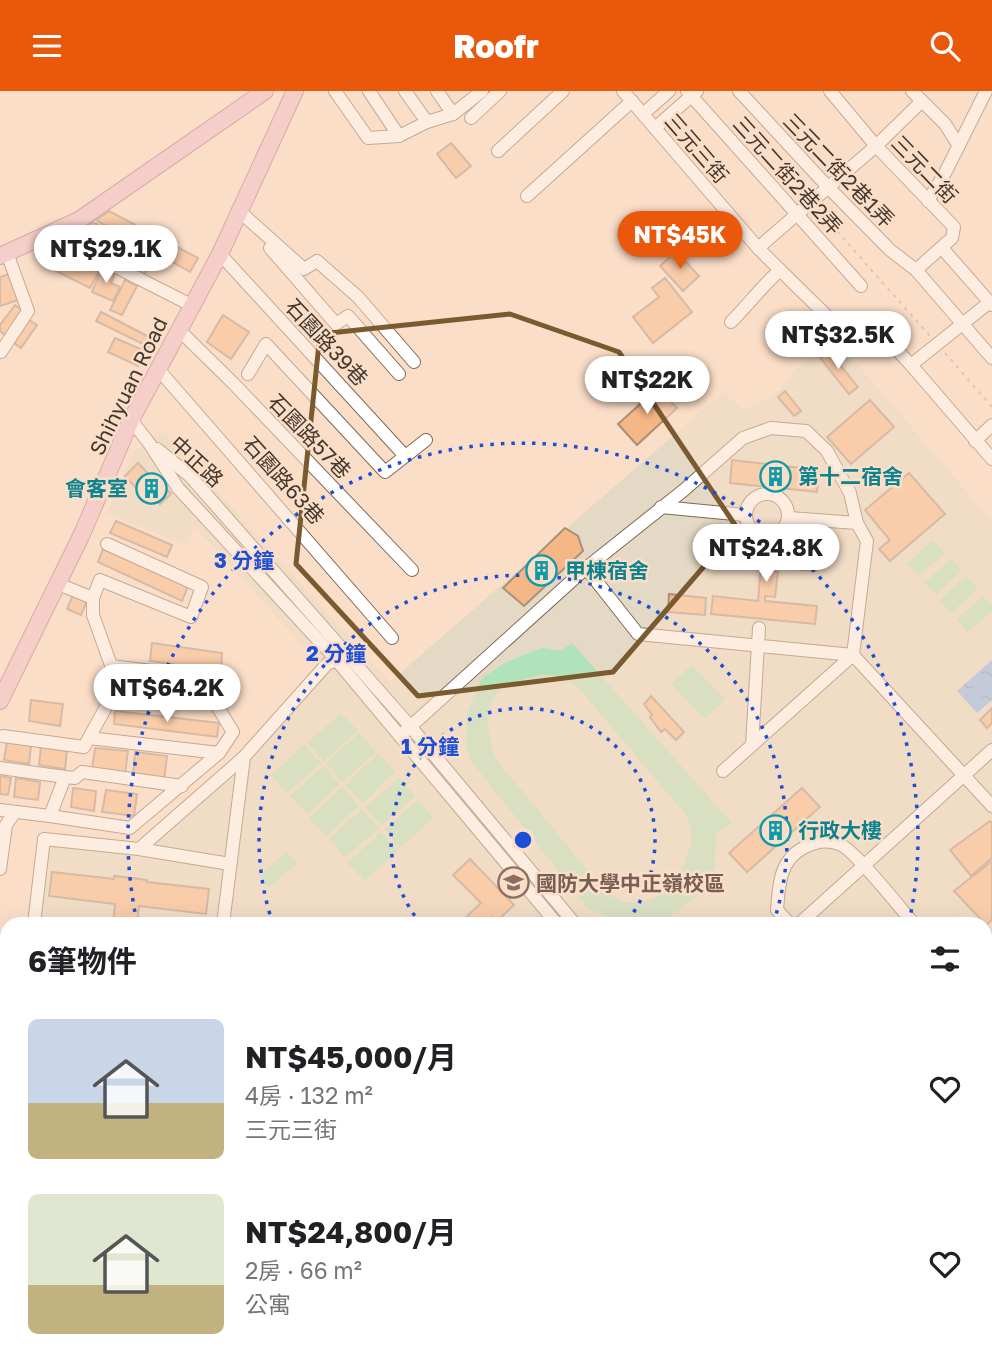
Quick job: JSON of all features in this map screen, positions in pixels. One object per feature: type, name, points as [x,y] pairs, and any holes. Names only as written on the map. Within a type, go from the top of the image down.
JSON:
[{"type":"main road","points":[[4,255],[79,220],[265,91]]},
{"type":"main road","name":"Shihyuan Road","points":[[0,701],[58,584],[131,420],[220,254],[295,91]]},
{"type":"street","points":[[335,91],[368,138],[399,136],[427,122],[453,114],[467,96],[482,91]]},
{"type":"street","points":[[369,91],[399,136]]},
{"type":"street","points":[[405,91],[427,122]]},
{"type":"street","points":[[437,91],[453,114]]},
{"type":"street","points":[[471,118],[499,91]]},
{"type":"street","points":[[498,151],[563,91]]},
{"type":"street","points":[[643,114],[669,91]]},
{"type":"street","name":"三元二街2巷1弄","points":[[739,91],[890,250],[916,270],[992,358]]},
{"type":"street","name":"三元二街","points":[[830,91],[876,146],[954,227],[952,238],[942,248]]},
{"type":"street","points":[[912,91],[945,124],[959,146]]},
{"type":"street","points":[[928,201],[986,91]]},
{"type":"street","points":[[655,128],[692,93]]},
{"type":"street","name":"三元二街2巷2弄","points":[[692,93],[861,286]]},
{"type":"street","points":[[527,196],[627,96]]},
{"type":"street","name":"三元三街","points":[[627,96],[758,248],[833,322]]},
{"type":"street","points":[[758,248],[876,146],[922,101]]},
{"type":"street","points":[[238,210],[304,269],[317,261],[358,297],[414,362]]},
{"type":"street","points":[[238,210],[336,324],[348,316],[399,375]]},
{"type":"street","points":[[51,234],[191,305]]},
{"type":"street","points":[[912,365],[991,303],[942,248],[916,270]]},
{"type":"street","name":"石園路39巷","points":[[220,254],[405,456]]},
{"type":"street","points":[[1,352],[28,311],[4,255]]},
{"type":"street","points":[[731,322],[748,306],[760,288],[780,270]]},
{"type":"street","points":[[870,321],[912,365],[992,460]]},
{"type":"street","name":"石園路57巷","points":[[178,330],[233,383],[412,570]]},
{"type":"street","points":[[248,374],[266,344],[384,472],[426,440]]},
{"type":"street","points":[[158,369],[392,638]]},
{"type":"street","name":"石園路63巷","points":[[158,369],[381,618]]},
{"type":"street","points":[[131,420],[149,443]]},
{"type":"street","points":[[975,441],[992,425]]},
{"type":"street","points":[[400,736],[586,568],[684,490],[743,438],[771,428],[806,431],[827,451],[850,493],[857,523],[867,541],[853,655],[723,771]]},
{"type":"street","name":"中正路","points":[[149,443],[190,476],[410,726],[553,917]]},
{"type":"street","name":"中正路","points":[[149,443],[178,488],[333,656],[552,917]]},
{"type":"street","points":[[768,493],[779,497],[787,506],[789,518],[784,529],[773,536],[761,535],[751,529],[746,515],[748,506],[756,496],[768,493]]},
{"type":"street","points":[[661,507],[746,515]]},
{"type":"street","points":[[789,518],[857,523]]},
{"type":"street","points":[[0,768],[75,778],[82,772],[87,743],[118,685],[93,615],[93,599],[100,580],[191,617],[202,587],[107,544]]},
{"type":"street","points":[[586,568],[638,634],[853,655],[992,806]]},
{"type":"street","points":[[58,584],[93,599]]},
{"type":"street","points":[[752,745],[759,628]]},
{"type":"street","points":[[139,849],[244,757],[327,664],[348,655]]},
{"type":"street","points":[[0,810],[130,828],[219,753],[233,732],[211,696],[209,678],[111,666]]},
{"type":"street","points":[[3,736],[219,753]]},
{"type":"street","points":[[807,917],[992,750]]},
{"type":"street","points":[[224,917],[244,757]]},
{"type":"street","points":[[82,772],[182,786]]},
{"type":"street","points":[[50,816],[65,777]]},
{"type":"street","points":[[0,869],[6,825],[15,812]]},
{"type":"street","points":[[35,917],[44,839],[139,849],[230,864]]},
{"type":"street","points":[[784,917],[777,910],[780,874],[794,853],[815,841],[841,844],[908,917]]},
{"type":"path","points":[[819,211],[992,407]]},
{"type":"highlighted area","points":[[510,314],[619,352],[737,528],[613,672],[418,696],[296,564],[320,334]]},
{"type":"shaded area","name":"國防大學中正嶺校區","points":[[829,331],[992,521],[992,917],[30,917],[40,833],[137,842],[241,752],[321,666],[194,526],[185,545],[106,513],[133,453],[163,431],[390,682],[723,392],[743,410],[776,393]]},
{"type":"green space","points":[[933,540],[945,553],[918,576],[907,564]]},
{"type":"green space","points":[[951,559],[962,571],[936,595],[924,583]]},
{"type":"green space","points":[[966,576],[978,589],[951,613],[940,600]]},
{"type":"green space","points":[[983,596],[992,605],[992,611],[968,632],[957,619]]},
{"type":"green space","points":[[572,643],[732,823],[716,834],[715,867],[702,893],[668,917],[607,917],[588,908],[471,761],[466,748],[467,712],[482,678],[505,663],[544,648],[561,651]],"holes":[[[541,675],[555,675],[576,685],[686,815],[691,831],[691,843],[682,872],[673,888],[647,901],[628,903],[606,893],[496,759],[490,741],[489,711],[492,701],[504,687]]]},
{"type":"green space","points":[[692,665],[725,699],[704,719],[671,684]]},
{"type":"green space","points":[[341,713],[358,731],[324,761],[307,743]]},
{"type":"green space","points":[[359,733],[376,752],[342,782],[326,763]]},
{"type":"green space","points":[[304,745],[321,763],[287,793],[271,775]]},
{"type":"green space","points":[[378,754],[395,772],[363,803],[345,785]]},
{"type":"green space","points":[[323,766],[340,784],[307,814],[290,796]]},
{"type":"green space","points":[[399,778],[415,796],[381,826],[365,807]]},
{"type":"green space","points":[[342,787],[359,806],[326,836],[309,818]]},
{"type":"green space","points":[[418,800],[434,818],[400,848],[384,830]]},
{"type":"green space","points":[[362,809],[379,828],[345,858],[329,839]]},
{"type":"green space","points":[[381,832],[398,850],[365,881],[347,863]]},
{"type":"green space","points":[[286,852],[297,863],[269,888],[259,876]]},
{"type":"water","points":[[992,660],[992,700],[977,713],[957,691]]},
{"type":"building","points":[[451,143],[471,166],[456,178],[437,154]]},
{"type":"building","points":[[109,211],[160,238],[151,251],[96,220]]},
{"type":"building","points":[[93,222],[111,232],[100,257],[65,240]]},
{"type":"building","points":[[111,232],[154,255],[143,278],[100,257]]},
{"type":"building","points":[[164,240],[198,258],[190,272],[157,253]]},
{"type":"building","points":[[60,247],[101,268],[90,288],[50,268]]},
{"type":"building","points":[[676,251],[699,276],[683,291],[660,266]]},
{"type":"building","points":[[102,268],[115,273],[111,283],[120,287],[113,301],[92,292]]},
{"type":"building","points":[[9,274],[18,300],[0,306],[0,277]]},
{"type":"building","points":[[665,278],[692,312],[653,343],[633,317],[659,297],[652,288]]},
{"type":"building","points":[[125,280],[137,286],[122,315],[110,310]]},
{"type":"building","points":[[15,305],[25,312],[6,336],[0,331],[0,325]]},
{"type":"building","points":[[101,312],[153,339],[149,347],[96,321]]},
{"type":"building","points":[[223,315],[249,332],[231,359],[207,342]]},
{"type":"building","points":[[29,320],[37,325],[21,348],[14,343]]},
{"type":"building","points":[[115,338],[145,351],[138,366],[108,352]]},
{"type":"building","points":[[827,349],[858,387],[849,394],[818,355]]},
{"type":"building","points":[[658,388],[677,408],[637,445],[618,424]]},
{"type":"building","points":[[785,391],[801,411],[794,416],[778,397]]},
{"type":"building","points":[[870,400],[894,427],[851,464],[827,437]]},
{"type":"building","name":"第十二宿舍","points":[[732,460],[819,470],[817,492],[730,483]]},
{"type":"building","name":"會客室","points":[[138,463],[171,494],[160,504],[156,500],[151,504],[125,476]]},
{"type":"building","points":[[909,473],[945,514],[890,561],[879,549],[890,540],[865,510]]},
{"type":"building","points":[[116,521],[172,545],[167,557],[110,533]]},
{"type":"building","name":"甲棟宿舍","points":[[565,528],[578,536],[583,551],[524,606],[503,588]]},
{"type":"building","points":[[720,544],[773,547],[773,550],[818,554],[816,571],[768,567],[768,571],[778,572],[775,597],[765,596],[765,601],[817,606],[815,624],[711,614],[713,596],[758,601],[761,565],[718,561]]},
{"type":"building","points":[[103,549],[188,586],[182,601],[98,562]]},
{"type":"building","points":[[669,594],[706,598],[705,615],[668,612]]},
{"type":"building","points":[[73,595],[87,601],[81,615],[67,609]]},
{"type":"building","points":[[152,643],[222,653],[221,671],[150,661]]},
{"type":"building","points":[[132,676],[203,684],[201,703],[129,695]]},
{"type":"building","points":[[651,696],[684,732],[676,740],[665,729],[661,732],[650,717],[652,715],[644,704]]},
{"type":"building","points":[[31,700],[63,704],[60,726],[29,721]]},
{"type":"building","points":[[992,708],[992,723],[987,728],[980,720]]},
{"type":"building","points":[[115,711],[219,723],[217,737],[114,724]]},
{"type":"building","points":[[7,742],[31,746],[29,764],[4,760]]},
{"type":"building","points":[[41,747],[67,751],[65,769],[39,765]]},
{"type":"building","points":[[95,748],[128,751],[125,774],[92,769]]},
{"type":"building","points":[[135,752],[167,756],[164,780],[133,776]]},
{"type":"building","points":[[0,776],[11,778],[8,795],[0,794]]},
{"type":"building","points":[[16,778],[40,782],[38,800],[14,797]]},
{"type":"building","points":[[73,788],[96,791],[94,811],[71,807]]},
{"type":"building","name":"行政大樓","points":[[802,788],[820,807],[747,872],[729,853]]},
{"type":"building","points":[[106,790],[137,794],[134,816],[102,812]]},
{"type":"building","points":[[990,821],[992,858],[971,876],[950,850]]},
{"type":"building","points":[[470,859],[514,905],[501,917],[466,917],[481,903],[453,875]]},
{"type":"building","points":[[992,861],[992,917],[978,917],[954,891]]},
{"type":"building","points":[[52,872],[114,879],[114,876],[209,889],[206,914],[139,906],[138,917],[114,917],[115,904],[49,896]]},
{"type":"place","name":"第十二宿舍","points":[[775,476]]},
{"type":"place","name":"會客室","points":[[151,488]]},
{"type":"place","name":"甲棟宿舍","points":[[542,570]]},
{"type":"place","name":"行政大樓","points":[[775,830]]},
{"type":"place","name":"國防大學中正嶺校區","points":[[513,883]]}]
